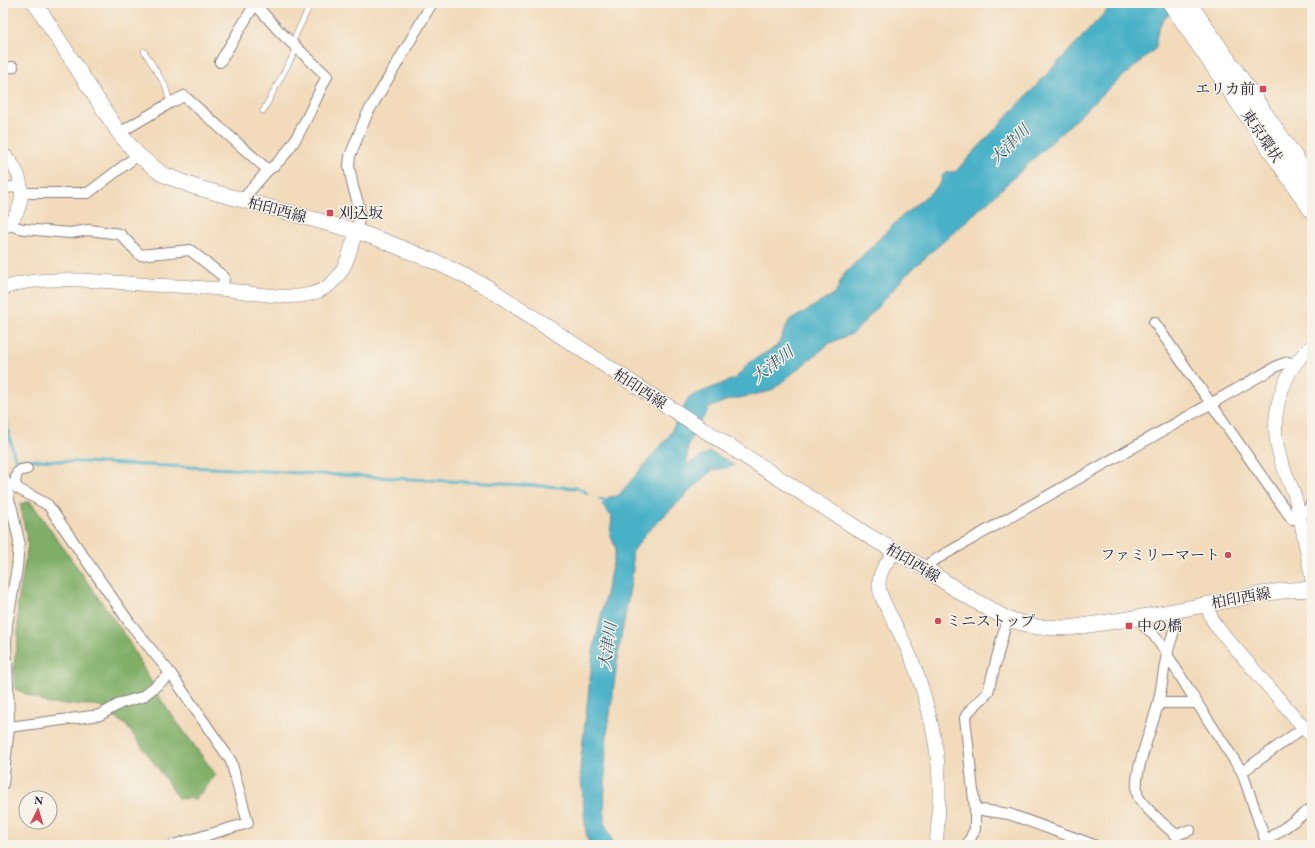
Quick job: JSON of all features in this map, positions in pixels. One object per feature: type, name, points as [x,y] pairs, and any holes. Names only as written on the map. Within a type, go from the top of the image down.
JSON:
[{"type":"highway","name":"東京環状","points":[[1172,3],[1198,30],[1312,183]]},
{"type":"highway","name":"東京環状","points":[[1188,3],[1198,30],[1312,210]]},
{"type":"main road","name":"柏印西線","points":[[35,3],[119,133],[138,156],[162,174],[195,187],[356,231],[412,252],[462,274],[487,287],[664,404],[872,538],[926,569],[960,592],[1007,619],[1037,627],[1069,628],[1142,617],[1289,590],[1312,589]]},
{"type":"street","points":[[220,62],[254,3],[326,76],[290,149],[274,167],[268,170],[242,200]]},
{"type":"street","points":[[3,289],[10,285],[28,282],[57,280],[103,281],[290,296],[314,293],[325,288],[342,271],[348,257],[360,216],[349,166],[350,156],[366,114],[432,3]]},
{"type":"street","points":[[119,133],[184,96],[268,170]]},
{"type":"street","points":[[3,154],[14,165],[21,189],[19,210],[14,219],[5,227]]},
{"type":"street","points":[[3,189],[88,193],[138,156]]},
{"type":"street","points":[[5,227],[70,233],[89,230],[120,234],[140,256],[190,250],[224,277],[223,290]]},
{"type":"street","points":[[1154,322],[1292,519],[1307,512],[1312,502]]},
{"type":"street","points":[[1312,346],[1294,366],[1287,378],[1280,396],[1275,428],[1280,458],[1292,488],[1300,516],[1312,580]]},
{"type":"street","points":[[926,569],[931,562],[1279,365],[1288,362],[1294,366]]},
{"type":"street","points":[[7,490],[15,482],[17,473],[21,470],[27,469]]},
{"type":"street","points":[[3,784],[7,726],[5,624],[17,568],[19,541],[7,490]]},
{"type":"street","points":[[7,490],[48,505],[129,622],[170,674],[231,761],[248,823],[173,845]]},
{"type":"street","points":[[895,552],[880,575],[879,584],[885,604],[915,668],[932,727],[937,756],[939,783],[939,817],[936,845]]},
{"type":"street","points":[[1206,605],[1217,627],[1308,732],[1242,772]]},
{"type":"street","points":[[1176,611],[1177,619],[1167,655],[1159,703],[1139,768],[1136,790],[1139,798],[1157,818],[1176,835],[1190,830]]},
{"type":"street","points":[[1142,617],[1144,625],[1163,648],[1197,704],[1242,772],[1266,843],[1312,808]]},
{"type":"street","points":[[967,845],[975,829],[975,809],[965,718],[967,713],[988,692],[1007,619]]},
{"type":"street","points":[[7,726],[100,715],[121,703],[142,697],[170,674]]},
{"type":"street","points":[[1159,703],[1197,704]]},
{"type":"street","points":[[975,809],[1009,814],[1094,845]]},
{"type":"lane","points":[[263,111],[294,45],[310,3]]},
{"type":"lane","points":[[144,50],[165,85],[170,103]]},
{"type":"green space","points":[[30,501],[125,635],[163,703],[216,775],[196,799],[178,798],[126,725],[97,705],[49,704],[15,689],[14,665],[18,638],[18,603],[28,544],[20,504]]},
{"type":"water","name":"大津川","points":[[1114,3],[1182,3],[1166,17],[1159,27],[1156,48],[1106,91],[993,197],[907,274],[854,333],[830,343],[771,391],[725,401],[709,408],[688,444],[687,465],[709,452],[725,459],[734,466],[711,471],[646,533],[632,553],[633,570],[619,650],[606,742],[604,822],[614,845],[589,845],[586,832],[580,767],[593,652],[616,549],[610,534],[612,517],[602,505],[609,497],[618,496],[669,436],[689,397],[736,378],[750,362],[777,346],[789,321],[836,293],[843,275],[901,217],[935,189],[941,182],[942,176],[948,172],[955,172]]},
{"type":"waterway","points":[[3,410],[15,459],[578,488],[587,493]]},
{"type":"waterway","points":[[600,499],[608,502]]},
{"type":"place","name":"エリカ前","points":[[1263,89]]},
{"type":"place","name":"刈込坂","points":[[330,213]]},
{"type":"place","name":"ファミリーマート","points":[[1228,555]]},
{"type":"place","name":"ミニストップ","points":[[938,621]]},
{"type":"place","name":"中の橋","points":[[1129,626]]}]
